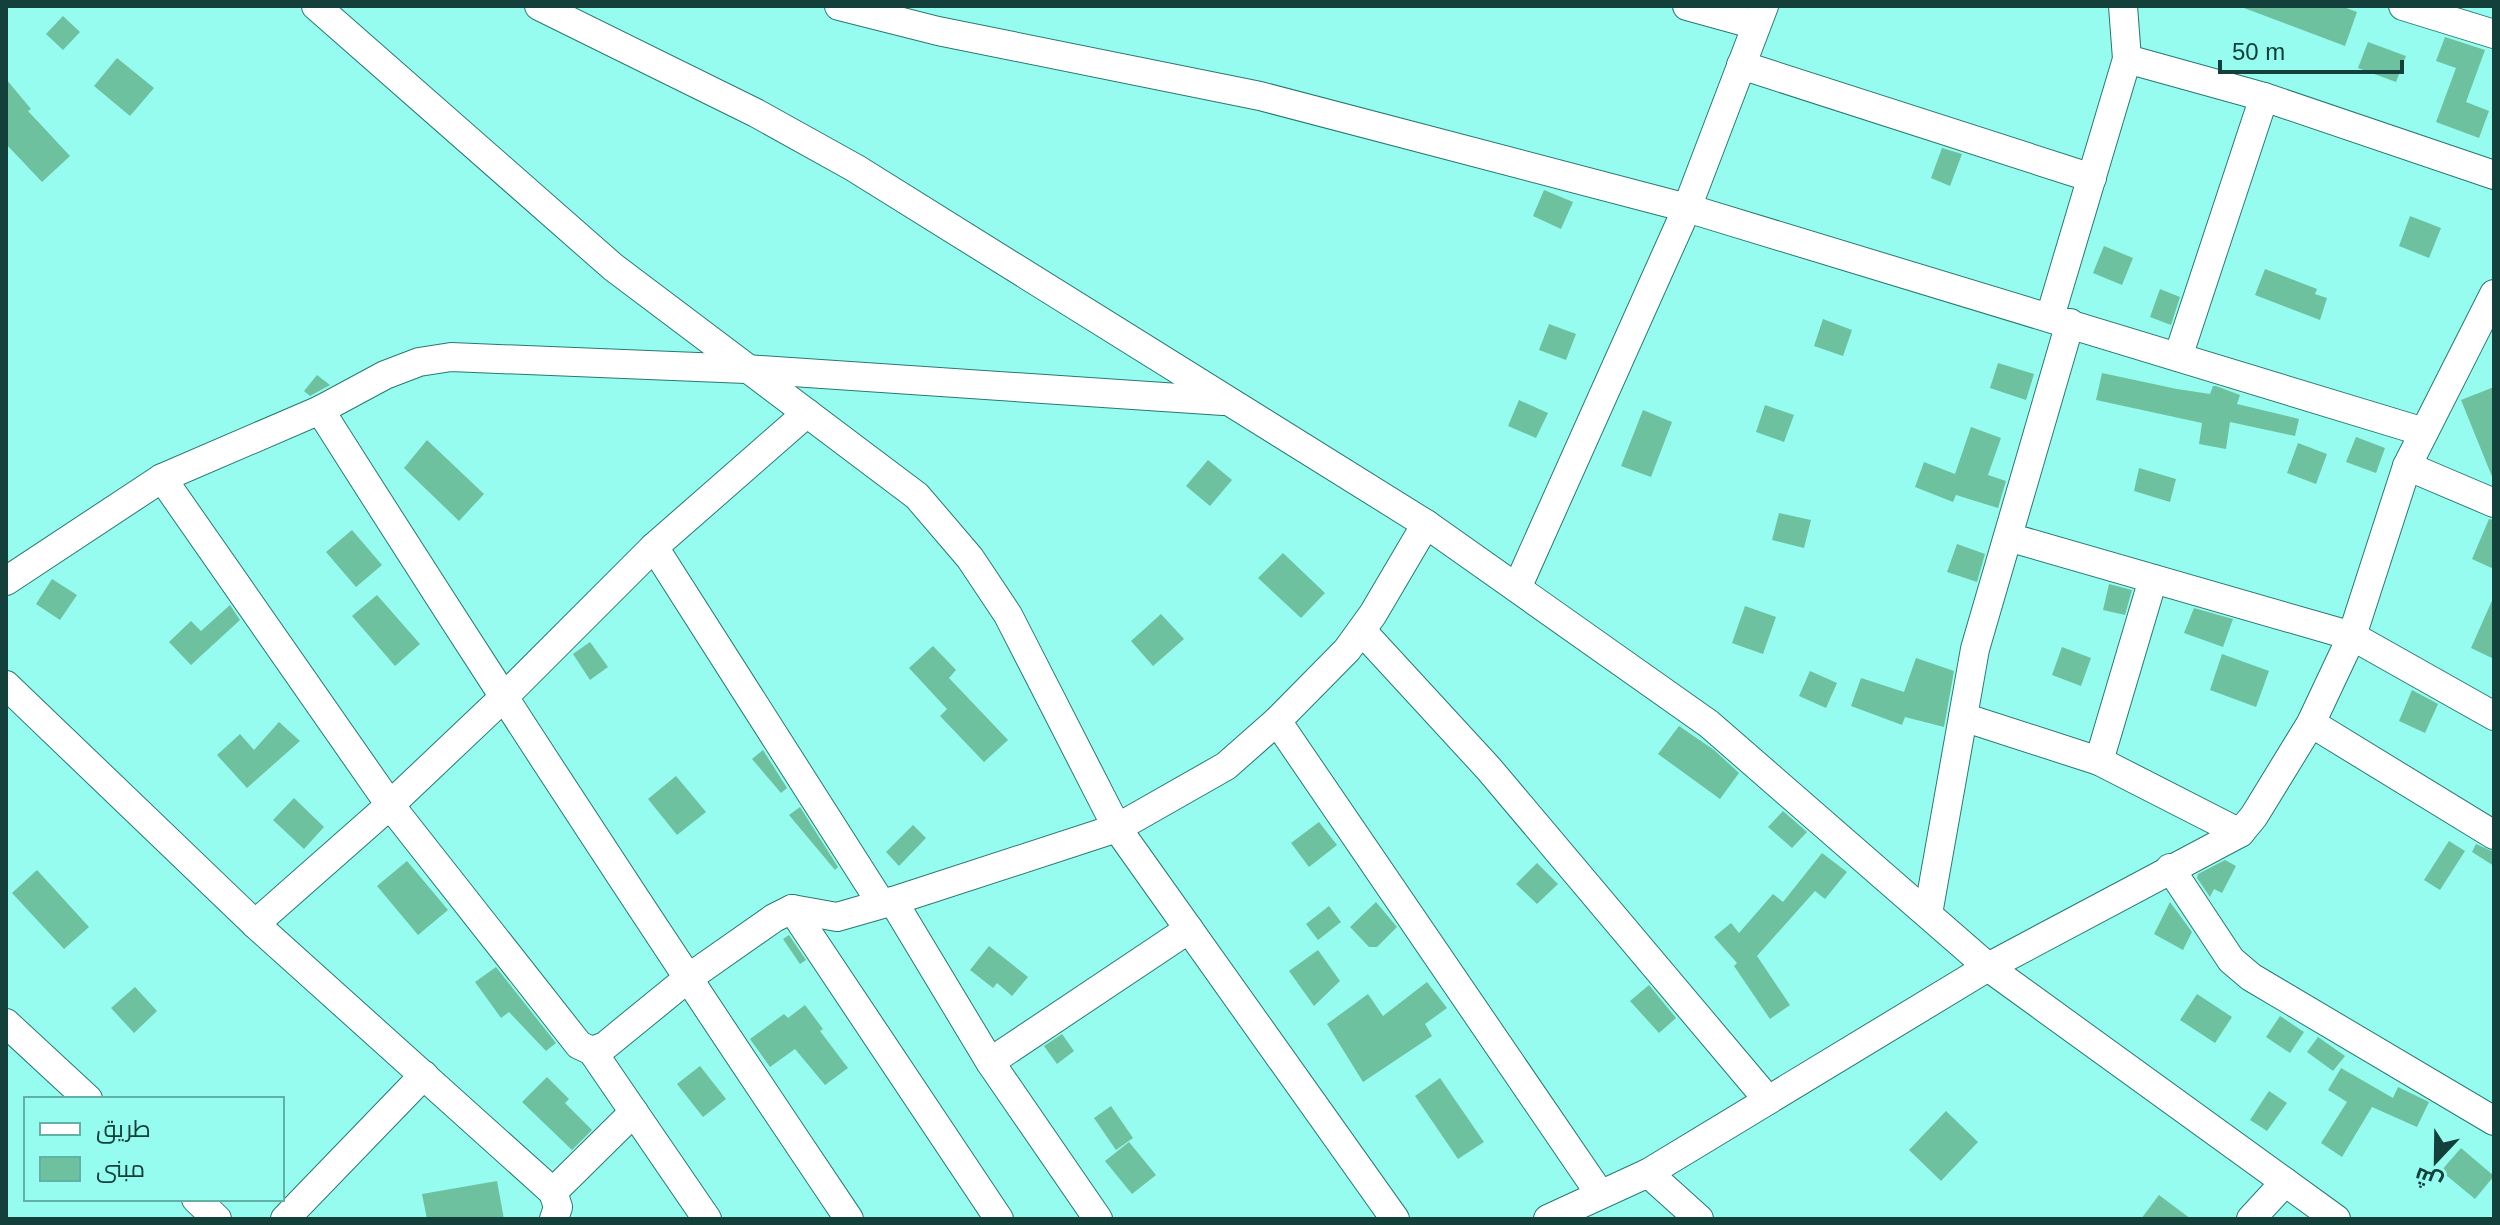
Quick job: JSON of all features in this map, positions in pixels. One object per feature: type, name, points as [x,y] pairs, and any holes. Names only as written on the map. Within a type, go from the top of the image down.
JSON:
[{"type":"street","points":[[316,6],[613,267],[917,496],[970,558],[1008,615],[1117,828],[1395,1219]]},
{"type":"street","points":[[539,6],[756,113],[855,168],[1426,524],[1709,724],[1988,967],[2336,1219]]},
{"type":"street","points":[[839,6],[938,31],[1260,96],[1687,208],[2424,432]]},
{"type":"street","points":[[1517,588],[1687,208],[1760,15],[1687,6]]},
{"type":"street","points":[[1928,914],[1975,649],[2008,537],[2092,178],[2127,59],[2123,6]]},
{"type":"street","points":[[2403,6],[2494,33]]},
{"type":"street","points":[[2127,59],[2264,97],[2494,175]]},
{"type":"street","points":[[1741,65],[2092,178]]},
{"type":"street","points":[[2178,357],[2264,97]]},
{"type":"street","points":[[1548,1219],[1648,1173],[1988,967],[2240,833],[2254,816],[2311,723],[2352,636],[2407,466],[2494,294]]},
{"type":"street","points":[[6,581],[162,478],[320,410],[385,375],[419,362],[451,357],[746,369],[1229,401]]},
{"type":"street","points":[[320,410],[503,698],[845,1218]]},
{"type":"street","points":[[255,924],[390,805],[503,698],[654,547],[807,413]]},
{"type":"street","points":[[2407,466],[2494,503]]},
{"type":"street","points":[[162,478],[390,805],[579,1045],[592,1051],[707,1219]]},
{"type":"street","points":[[592,1051],[605,1046],[687,979],[774,918],[792,909],[837,917],[1117,828],[1226,766],[1277,721],[1347,650],[1362,631],[1426,524]]},
{"type":"street","points":[[2008,537],[2352,636],[2494,716]]},
{"type":"street","points":[[654,547],[990,1062],[1098,1219]]},
{"type":"street","points":[[2099,761],[2153,579]]},
{"type":"street","points":[[1362,631],[1489,769],[1768,1100]]},
{"type":"street","points":[[6,685],[255,924],[424,1075],[554,1205],[634,1112]]},
{"type":"street","points":[[1963,717],[2099,761],[2240,833]]},
{"type":"street","points":[[1277,721],[1600,1194]]},
{"type":"street","points":[[2311,723],[2494,835]]},
{"type":"street","points":[[2170,868],[2231,960],[2251,977],[2494,1121]]},
{"type":"street","points":[[792,909],[999,1219]]},
{"type":"street","points":[[990,1062],[1189,929]]},
{"type":"street","points":[[6,1023],[86,1097]]},
{"type":"street","points":[[285,1219],[424,1075]]},
{"type":"street","points":[[1648,1173],[1699,1219]]},
{"type":"street","points":[[2251,1219],[2285,1182]]},
{"type":"street","points":[[198,1201],[217,1219]]},
{"type":"building","points":[[2244,6],[2341,6],[2357,12],[2345,46]]},
{"type":"building","points":[[63,16],[80,32],[63,50],[46,34]]},
{"type":"building","points":[[2445,37],[2485,50],[2466,102],[2489,111],[2479,138],[2436,122],[2456,68],[2436,61]]},
{"type":"building","points":[[2368,42],[2406,56],[2396,82],[2358,68]]},
{"type":"building","points":[[117,58],[154,88],[130,116],[94,86]]},
{"type":"building","points":[[6,79],[31,109],[28,111],[70,156],[42,182],[6,144]]},
{"type":"building","points":[[1942,148],[1962,154],[1950,186],[1931,178]]},
{"type":"building","points":[[1544,190],[1573,202],[1561,229],[1533,216]]},
{"type":"building","points":[[2410,216],[2441,228],[2429,258],[2399,246]]},
{"type":"building","points":[[2104,246],[2133,258],[2122,285],[2093,273]]},
{"type":"building","points":[[2265,269],[2317,289],[2315,294],[2327,298],[2320,320],[2255,295]]},
{"type":"building","points":[[2160,289],[2180,297],[2171,325],[2150,317]]},
{"type":"building","points":[[1823,319],[1852,330],[1843,356],[1814,346]]},
{"type":"building","points":[[1549,324],[1576,334],[1566,360],[1539,350]]},
{"type":"building","points":[[1998,363],[2034,374],[2026,400],[1990,388]]},
{"type":"building","points":[[2102,373],[2210,394],[2216,386],[2240,395],[2237,404],[2299,419],[2295,436],[2230,422],[2226,449],[2199,444],[2202,423],[2096,400]]},
{"type":"building","points":[[317,375],[330,385],[310,396],[304,391]]},
{"type":"building","points":[[2494,387],[2494,479],[2493,479],[2461,400]]},
{"type":"building","points":[[1519,400],[1548,413],[1536,438],[1508,426]]},
{"type":"building","points":[[1765,405],[1794,415],[1784,442],[1756,432]]},
{"type":"building","points":[[1643,410],[1672,422],[1651,477],[1621,466]]},
{"type":"building","points":[[1971,427],[2001,438],[1988,475],[2006,481],[1998,508],[1956,495],[1953,502],[1915,487],[1924,462],[1955,474]]},
{"type":"building","points":[[2356,437],[2385,448],[2376,473],[2346,462]]},
{"type":"building","points":[[427,440],[484,494],[459,521],[404,468]]},
{"type":"building","points":[[2298,443],[2327,454],[2316,484],[2287,473]]},
{"type":"building","points":[[1208,460],[1232,480],[1210,506],[1186,486]]},
{"type":"building","points":[[2139,468],[2176,479],[2170,502],[2134,491]]},
{"type":"building","points":[[1779,513],[1811,520],[1804,548],[1772,540]]},
{"type":"building","points":[[2489,519],[2494,520],[2494,569],[2472,559]]},
{"type":"building","points":[[352,530],[382,565],[356,587],[326,552]]},
{"type":"building","points":[[1957,544],[1985,554],[1977,582],[1947,572]]},
{"type":"building","points":[[1283,553],[1325,593],[1301,618],[1258,578]]},
{"type":"building","points":[[52,579],[77,595],[60,620],[36,604]]},
{"type":"building","points":[[2109,584],[2132,590],[2125,615],[2103,610]]},
{"type":"building","points":[[377,595],[420,644],[395,666],[352,616]]},
{"type":"building","points":[[2494,596],[2494,659],[2471,648]]},
{"type":"building","points":[[230,605],[240,620],[191,665],[169,642],[191,621],[201,631]]},
{"type":"building","points":[[1745,606],[1776,617],[1763,654],[1732,643]]},
{"type":"building","points":[[2194,608],[2233,619],[2223,647],[2184,633]]},
{"type":"building","points":[[1161,614],[1184,639],[1153,666],[1131,641]]},
{"type":"building","points":[[590,642],[608,667],[590,680],[573,654]]},
{"type":"building","points":[[933,646],[956,670],[949,678],[1008,740],[984,762],[940,716],[947,709],[909,668]]},
{"type":"building","points":[[2062,647],[2091,658],[2081,686],[2052,675]]},
{"type":"building","points":[[2222,654],[2269,671],[2256,707],[2210,690]]},
{"type":"building","points":[[1916,658],[1954,671],[1944,727],[1905,717],[1902,725],[1851,706],[1861,678],[1904,692]]},
{"type":"building","points":[[1810,671],[1837,683],[1826,708],[1799,696]]},
{"type":"building","points":[[2412,690],[2438,704],[2425,733],[2399,721]]},
{"type":"building","points":[[279,722],[300,741],[247,788],[217,755],[240,734],[254,750]]},
{"type":"building","points":[[1679,726],[1714,750],[1739,773],[1720,799],[1658,754]]},
{"type":"building","points":[[763,750],[787,788],[781,793],[752,759]]},
{"type":"building","points":[[676,776],[706,812],[677,835],[648,799]]},
{"type":"building","points":[[294,798],[324,827],[304,849],[273,820]]},
{"type":"building","points":[[800,807],[838,867],[835,870],[789,815]]},
{"type":"building","points":[[1783,811],[1807,832],[1792,848],[1768,827]]},
{"type":"building","points":[[1319,822],[1337,845],[1309,867],[1291,843]]},
{"type":"building","points":[[913,825],[926,838],[899,866],[886,852]]},
{"type":"building","points":[[2449,841],[2465,851],[2440,890],[2424,880]]},
{"type":"building","points":[[2476,844],[2494,852],[2494,866],[2472,852]]},
{"type":"building","points":[[1822,853],[1847,872],[1825,899],[1815,891],[1757,956],[1790,1005],[1770,1019],[1734,966],[1737,963],[1714,937],[1731,923],[1739,933],[1773,894],[1783,902]]},
{"type":"building","points":[[2225,860],[2236,866],[2222,893],[2214,889],[2210,897],[2197,878],[2198,874]]},
{"type":"building","points":[[407,861],[448,910],[418,935],[377,886]]},
{"type":"building","points":[[1537,863],[1558,884],[1537,904],[1516,884]]},
{"type":"building","points":[[37,870],[89,927],[64,949],[12,893]]},
{"type":"building","points":[[1376,902],[1397,927],[1377,947],[1369,947],[1350,927]]},
{"type":"building","points":[[2170,902],[2192,932],[2183,950],[2154,934]]},
{"type":"building","points":[[1329,906],[1341,922],[1318,940],[1306,924]]},
{"type":"building","points":[[789,935],[806,960],[800,964],[783,939]]},
{"type":"building","points":[[989,946],[1028,977],[1012,996],[997,983],[993,988],[970,970]]},
{"type":"building","points":[[1318,950],[1340,981],[1314,1006],[1289,971]]},
{"type":"building","points":[[496,967],[556,1043],[546,1051],[509,1012],[501,1018],[475,982]]},
{"type":"building","points":[[1427,982],[1447,1008],[1425,1024],[1432,1036],[1363,1082],[1327,1024],[1368,994],[1383,1016]]},
{"type":"building","points":[[1649,985],[1676,1018],[1659,1033],[1630,1001]]},
{"type":"building","points":[[135,987],[157,1011],[134,1033],[111,1008]]},
{"type":"building","points":[[2197,994],[2232,1017],[2215,1043],[2180,1020]]},
{"type":"building","points":[[805,1005],[848,1068],[825,1085],[795,1049],[770,1067],[750,1039],[784,1014],[788,1018]]},
{"type":"building","points":[[2280,1016],[2304,1032],[2290,1053],[2266,1037]]},
{"type":"building","points":[[1062,1034],[1074,1051],[1057,1064],[1044,1046]]},
{"type":"building","points":[[2318,1037],[2345,1056],[2333,1071],[2307,1052]]},
{"type":"building","points":[[700,1066],[726,1099],[703,1117],[677,1084]]},
{"type":"building","points":[[2341,1068],[2393,1098],[2398,1087],[2429,1102],[2417,1127],[2372,1107],[2342,1157],[2321,1143],[2347,1102],[2328,1090]]},
{"type":"building","points":[[547,1077],[569,1099],[565,1103],[592,1130],[572,1150],[522,1102]]},
{"type":"building","points":[[1440,1078],[1484,1142],[1458,1159],[1415,1096]]},
{"type":"building","points":[[2269,1091],[2287,1103],[2267,1131],[2250,1120]]},
{"type":"building","points":[[1111,1106],[1133,1138],[1116,1150],[1094,1118]]},
{"type":"building","points":[[1946,1111],[1978,1142],[1941,1181],[1909,1150]]},
{"type":"building","points":[[1129,1142],[1156,1175],[1132,1194],[1105,1161]]},
{"type":"building","points":[[2461,1148],[2494,1176],[2475,1199],[2441,1171]]},
{"type":"building","points":[[497,1181],[504,1219],[427,1219],[422,1194]]},
{"type":"building","points":[[2159,1195],[2191,1219],[2141,1219]]}]
